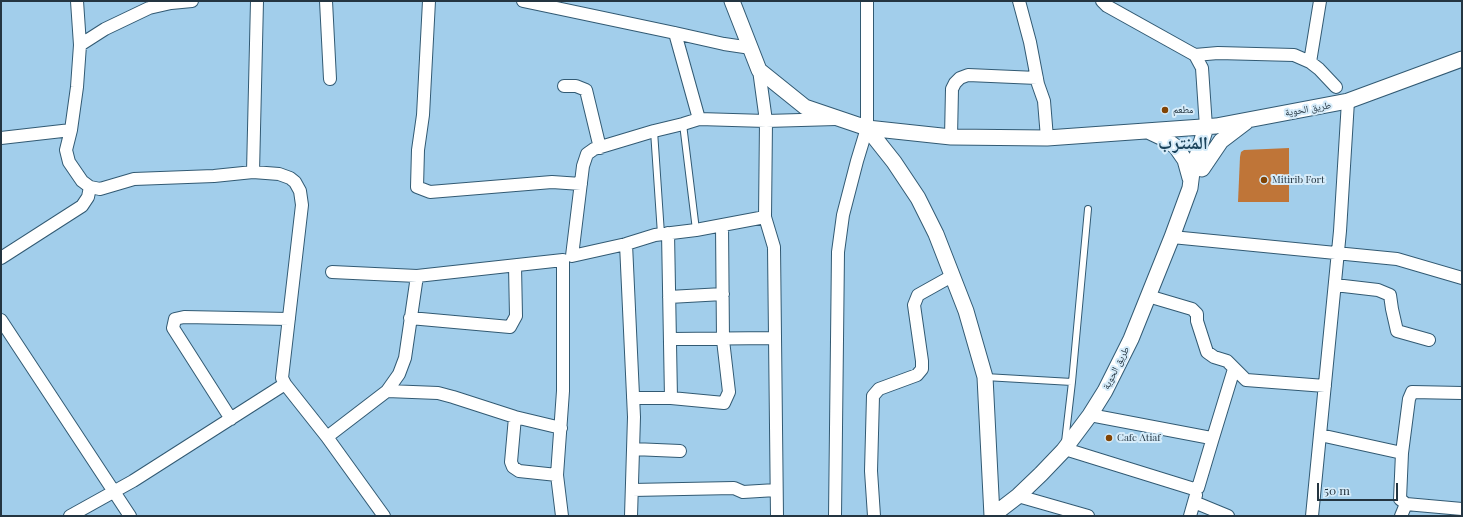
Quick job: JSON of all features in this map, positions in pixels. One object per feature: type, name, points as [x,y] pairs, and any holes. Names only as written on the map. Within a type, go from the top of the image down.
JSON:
[{"type":"street","points":[[77,1],[80,45],[77,87],[71,130],[66,150],[69,162],[82,181],[90,187],[100,189],[134,180],[214,176],[253,172],[280,174],[295,182],[300,191],[302,205],[282,378],[384,516]]},
{"type":"street","points":[[80,45],[105,29],[149,8],[171,3],[192,1]]},
{"type":"street","points":[[253,172],[257,1]]},
{"type":"street","points":[[326,1],[330,79]]},
{"type":"street","points":[[429,1],[423,115],[418,150],[417,187],[430,192],[552,182],[581,184]]},
{"type":"street","points":[[523,1],[724,44],[751,48]]},
{"type":"street","points":[[732,1],[759,70],[766,121],[765,217],[774,247],[777,516]]},
{"type":"street","points":[[835,516],[838,252],[843,215],[856,161],[867,128],[867,1]]},
{"type":"street","points":[[1019,1],[1030,42],[1037,78],[1044,101],[1047,138]]},
{"type":"street","points":[[1102,1],[1107,6],[1196,55],[1218,53],[1294,56],[1310,62],[1319,68],[1336,88]]},
{"type":"street","points":[[1310,62],[1320,1]]},
{"type":"street","points":[[675,33],[699,118]]},
{"type":"street","points":[[759,70],[805,107],[867,128],[951,137],[1047,138],[1211,126],[1202,68],[1196,55]]},
{"type":"street","name":"طريق الحوية","points":[[1211,126],[1348,101],[1462,59]]},
{"type":"street","points":[[951,137],[952,89],[960,78],[968,75],[1037,78]]},
{"type":"street","points":[[564,86],[576,86],[586,90],[600,148]]},
{"type":"street","points":[[1312,516],[1338,253],[1348,101]]},
{"type":"street","points":[[562,516],[557,475],[563,392],[568,258],[586,154],[594,149],[683,124],[699,118],[766,121],[838,119]]},
{"type":"street","points":[[1202,169],[1221,141],[1248,120]]},
{"type":"street","name":"طريق الحوية","points":[[1190,184],[1202,169],[1211,126]]},
{"type":"street","name":"طريق الحوية","points":[[992,516],[1018,496],[1042,474],[1064,450],[1090,415],[1119,365],[1172,237],[1190,184],[1195,161],[1211,126]]},
{"type":"street","points":[[867,128],[894,162],[918,198],[936,234],[966,311],[985,377],[992,516]]},
{"type":"street","points":[[1,138],[71,130]]},
{"type":"street","points":[[1147,131],[1165,139],[1176,147],[1185,160],[1190,184]]},
{"type":"street","points":[[1,258],[82,206],[88,197],[90,187]]},
{"type":"street","points":[[332,272],[417,276],[515,266],[568,258],[664,234],[696,230],[765,217]]},
{"type":"street","points":[[633,398],[671,398],[724,403],[729,392],[723,340],[722,225]]},
{"type":"street","points":[[664,234],[671,339],[671,398]]},
{"type":"street","points":[[1172,237],[1397,258],[1462,278]]},
{"type":"street","points":[[626,244],[633,398],[631,516]]},
{"type":"street","points":[[410,318],[510,327],[516,316],[515,266]]},
{"type":"street","points":[[326,436],[387,391],[399,374],[405,358],[417,276]]},
{"type":"street","points":[[874,516],[871,471],[873,396],[879,389],[917,375],[922,369],[914,306],[918,295],[952,276]]},
{"type":"street","points":[[1335,285],[1378,290],[1390,295],[1397,331],[1429,340]]},
{"type":"street","points":[[669,297],[723,294]]},
{"type":"street","points":[[1148,296],[1192,309],[1197,314],[1197,321],[1207,352],[1214,357],[1227,361],[1246,380],[1325,386]]},
{"type":"street","points":[[231,419],[173,328],[175,319],[184,317],[289,319]]},
{"type":"street","points":[[1,320],[115,491],[130,516]]},
{"type":"street","points":[[671,339],[723,340],[775,338]]},
{"type":"street","points":[[1190,516],[1234,369]]},
{"type":"street","points":[[70,516],[115,491],[285,384]]},
{"type":"street","points":[[387,391],[438,393],[453,396],[515,417],[561,428]]},
{"type":"street","points":[[1462,393],[1412,392],[1409,399],[1402,453],[1400,499],[1406,504],[1462,509]]},
{"type":"street","points":[[1090,415],[1211,438],[1212,441]]},
{"type":"street","points":[[515,417],[511,462],[513,467],[519,471],[557,475]]},
{"type":"street","points":[[1320,436],[1402,453]]},
{"type":"street","points":[[633,448],[680,451]]},
{"type":"street","points":[[1064,450],[1194,489],[1198,488]]},
{"type":"street","points":[[632,490],[734,488],[744,492],[776,490]]},
{"type":"street","points":[[1018,496],[1088,516]]},
{"type":"street","points":[[1194,502],[1228,516]]},
{"type":"street","points":[[1401,516],[1406,504]]},
{"type":"lane","points":[[683,124],[696,230]]},
{"type":"lane","points":[[654,131],[664,234]]},
{"type":"lane","points":[[1064,450],[1088,210]]},
{"type":"lane","points":[[985,377],[1072,382]]},
{"type":"building","name":"Mitirib Fort","points":[[1289,148],[1289,202],[1238,202],[1241,152],[1244,150]]},
{"type":"place","name":"مطعم","points":[[1165,110]]},
{"type":"place","name":"Mitirib Fort","points":[[1264,180]]},
{"type":"place","name":"Cafe Atiaf","points":[[1109,438]]},
{"type":"district","name":"المنترب","points":[[1183,143]]}]
